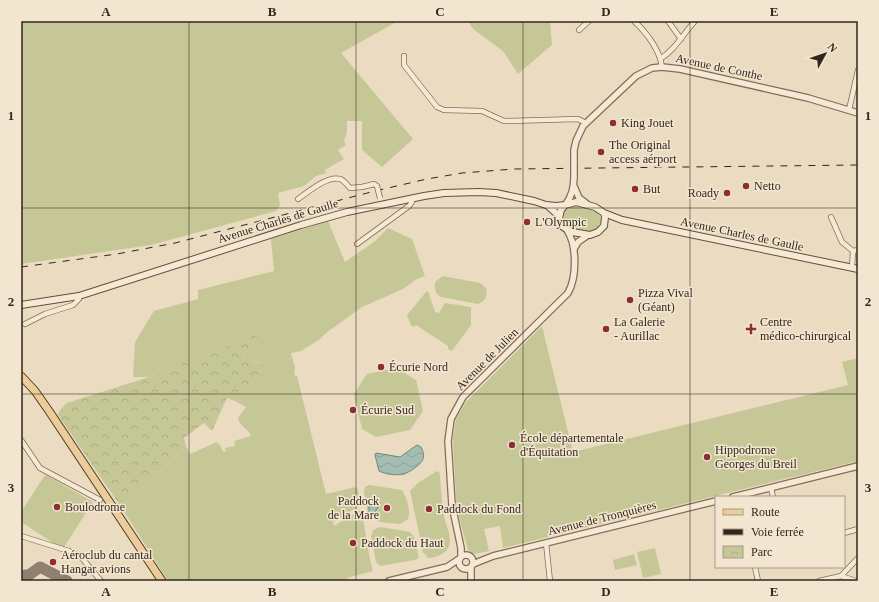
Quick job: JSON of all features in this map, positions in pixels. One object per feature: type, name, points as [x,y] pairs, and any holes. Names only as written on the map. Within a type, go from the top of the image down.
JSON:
[{"type":"main road","name":"Avenue Charles de Gaulle","points":[[21,305],[79,296],[301,225],[382,201],[412,199],[444,193],[479,192],[496,193],[546,205],[556,206],[565,204]]},
{"type":"main road","points":[[559,218],[561,210],[565,204],[576,202],[595,207],[604,213],[604,226]]},
{"type":"main road","points":[[546,205],[554,211],[563,227],[572,232],[588,235],[598,232],[610,222],[622,220]]},
{"type":"main road","name":"Avenue Charles de Gaulle","points":[[604,213],[622,220],[855,269]]},
{"type":"main road","points":[[21,376],[35,391],[49,410],[160,579]]},
{"type":"street","points":[[579,30],[589,21]]},
{"type":"street","points":[[634,21],[650,40],[660,59],[662,67]]},
{"type":"street","points":[[668,21],[681,39]]},
{"type":"street","points":[[660,59],[669,53],[696,21]]},
{"type":"street","points":[[404,56],[404,66],[437,107],[444,110],[482,111],[504,121],[578,119],[586,123]]},
{"type":"street","name":"Avenue de Conthe","points":[[565,204],[572,194],[574,186],[574,150],[576,141],[586,123],[636,76],[652,68],[662,67],[680,69],[808,98],[858,113]]},
{"type":"street","points":[[849,110],[858,70]]},
{"type":"street","points":[[298,199],[319,184],[334,178],[342,180],[350,188],[374,184],[377,186],[382,201]]},
{"type":"street","points":[[574,186],[579,198],[587,204]]},
{"type":"street","points":[[357,244],[409,206],[412,199]]},
{"type":"street","points":[[831,217],[842,242],[856,251],[855,269]]},
{"type":"street","name":"Avenue de Julien","points":[[470,581],[462,568],[460,558],[461,548],[452,506],[448,440],[451,419],[463,397],[568,293],[573,279],[574,249],[571,237],[567,230]]},
{"type":"street","points":[[574,249],[578,242],[588,235]]},
{"type":"street","points":[[25,324],[45,314],[73,305],[79,299],[79,296]]},
{"type":"street","points":[[21,440],[40,468],[100,500]]},
{"type":"street","points":[[737,496],[858,466]]},
{"type":"street","points":[[771,488],[773,496]]},
{"type":"street","name":"Avenue de Tronquières","points":[[471,561],[715,501]]},
{"type":"street","name":"Avenue de Julien","points":[[455,521],[463,547],[471,561]]},
{"type":"street","points":[[845,533],[858,530]]},
{"type":"street","points":[[21,536],[69,551],[81,557],[101,581]]},
{"type":"street","points":[[546,543],[550,581]]},
{"type":"street","points":[[447,567],[465,555],[471,561],[470,581]]},
{"type":"street","points":[[821,581],[840,576],[858,558]]},
{"type":"street","points":[[388,581],[447,567],[462,568],[471,561]]},
{"type":"street","points":[[755,568],[758,581]]},
{"type":"street","points":[[840,576],[856,581]]},
{"type":"green space","points":[[21,21],[398,21],[341,53],[413,139],[382,167],[362,150],[362,121],[347,121],[347,132],[344,141],[346,145],[338,150],[344,159],[325,170],[326,173],[316,176],[304,186],[278,193],[280,205],[276,211],[151,245],[21,264]]},
{"type":"green space","points":[[468,21],[550,21],[552,45],[518,74],[503,51],[473,29]]},
{"type":"green space","points":[[574,205],[591,208],[597,212],[601,220],[597,229],[589,232],[567,227],[563,222],[563,211]]},
{"type":"green space","points":[[328,221],[345,262],[374,242],[388,228],[412,239],[425,276],[417,279],[403,289],[362,307],[320,339],[301,351],[291,353],[295,367],[294,375],[297,376],[326,494],[356,487],[358,490],[361,505],[333,522],[334,526],[360,510],[362,512],[373,571],[347,578],[347,581],[168,581],[121,507],[186,446],[190,454],[217,442],[223,452],[226,451],[225,448],[235,446],[234,441],[251,436],[240,423],[238,418],[246,407],[237,402],[266,365],[244,358],[245,351],[250,350],[258,334],[149,377],[133,377],[135,342],[154,311],[198,299],[198,290],[274,271],[271,239]]},
{"type":"green space","points":[[443,276],[480,283],[486,288],[487,293],[485,298],[478,304],[441,297],[437,294],[435,286],[436,281]]},
{"type":"green space","points":[[428,291],[435,312],[439,313],[445,303],[471,307],[471,325],[452,351],[448,349],[448,346],[416,325],[414,327],[411,325],[407,315]]},
{"type":"green space","name":"Hippodrome Georges du Breil","points":[[542,326],[573,452],[848,385],[842,362],[858,358],[858,461],[503,548],[500,526],[484,529],[489,551],[474,554],[468,550],[457,509],[456,498],[453,438],[456,419],[466,402]]},
{"type":"green space","points":[[259,333],[250,350],[245,351],[244,357],[266,365],[237,402],[227,398],[212,431],[204,423],[184,438],[186,446],[180,453],[121,507],[58,415],[60,410],[67,403],[149,377]]},
{"type":"green space","points":[[396,368],[416,380],[423,411],[410,430],[376,437],[362,429],[354,394],[367,374]]},
{"type":"green space","name":"Paddock du Fond","points":[[437,471],[439,472],[440,476],[444,516],[450,542],[448,549],[443,553],[428,558],[423,552],[410,491],[418,483]]},
{"type":"green space","name":"Boulodrome","points":[[46,475],[93,502],[64,547],[61,548],[21,522],[21,512]]},
{"type":"green space","name":"Paddock de la Mare","points":[[369,485],[402,490],[408,504],[408,519],[400,524],[379,521],[368,516],[364,492],[365,487]]},
{"type":"green space","points":[[380,527],[410,532],[414,537],[419,558],[380,566],[376,562],[371,536],[373,530]]},
{"type":"green space","points":[[655,548],[661,574],[643,578],[637,552]]},
{"type":"green space","points":[[634,554],[637,565],[615,570],[613,560]]},
{"type":"water","points":[[417,445],[421,447],[424,454],[421,463],[412,470],[398,475],[379,471],[375,455],[376,453],[400,457]]},
{"type":"water","points":[[375,503],[379,505],[375,512],[371,514],[369,512],[369,507]]},
{"type":"taxiway","points":[[25,575],[29,575],[40,567],[67,581]]},
{"type":"railway","points":[[21,267],[117,254],[175,243],[375,191],[427,179],[462,173],[514,169],[858,165]]},
{"type":"place","name":"King Jouet","points":[[613,123]]},
{"type":"place","name":"The Original access aérport","points":[[601,152]]},
{"type":"place","name":"Netto","points":[[746,186]]},
{"type":"place","name":"But","points":[[635,189]]},
{"type":"place","name":"Roady","points":[[727,193]]},
{"type":"place","name":"L'Olympic","points":[[527,222]]},
{"type":"place","name":"Pizza Vival (Géant)","points":[[630,300]]},
{"type":"place","name":"La Galerie - Aurillac","points":[[606,329]]},
{"type":"place","name":"Centre médico-chirurgical","points":[[751,329]]},
{"type":"place","name":"Écurie Nord","points":[[381,367]]},
{"type":"place","name":"Écurie Sud","points":[[353,410]]},
{"type":"place","name":"École départementale d'Équitation","points":[[512,445]]},
{"type":"place","name":"Hippodrome Georges du Breil","points":[[707,457]]},
{"type":"place","name":"Boulodrome","points":[[57,507]]},
{"type":"place","name":"Paddock de la Mare","points":[[387,508]]},
{"type":"place","name":"Paddock du Fond","points":[[429,509]]},
{"type":"place","name":"Paddock du Haut","points":[[353,543]]},
{"type":"place","name":"Aéroclub du cantal Hangar avions","points":[[53,562]]}]
